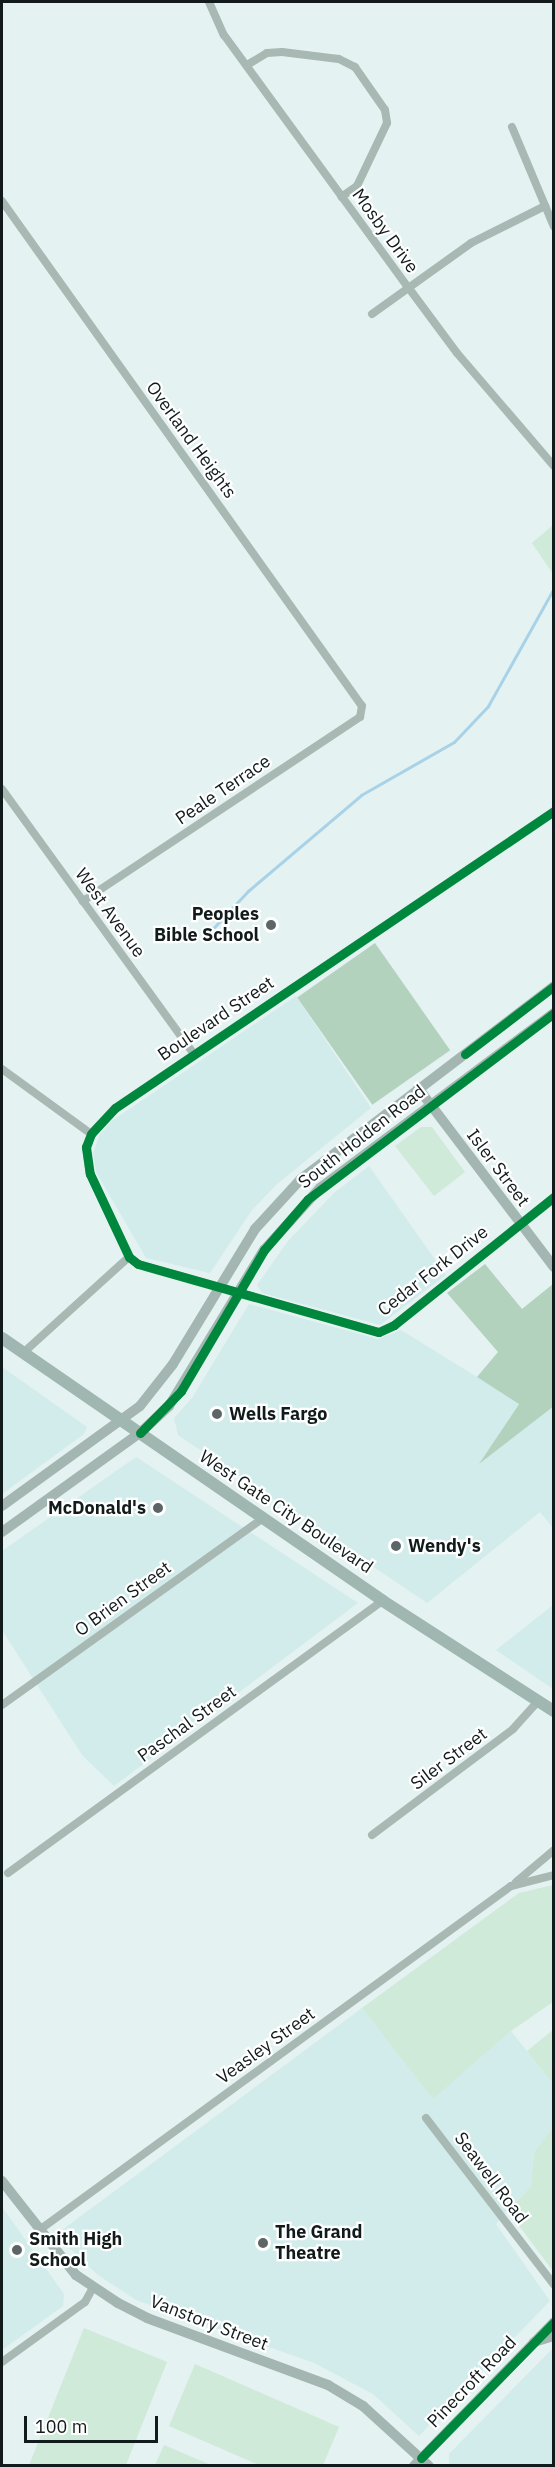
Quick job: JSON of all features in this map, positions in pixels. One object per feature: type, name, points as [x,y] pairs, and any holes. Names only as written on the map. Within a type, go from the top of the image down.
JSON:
[{"type":"main road","name":"South Holden Road","points":[[2,1506],[140,1406],[163,1379],[255,1229],[301,1179],[554,986]]},
{"type":"main road","name":"South Holden Road","points":[[2,1532],[140,1433],[181,1391],[264,1250],[308,1199],[554,1013]]},
{"type":"main road","name":"Isler Street","points":[[418,1088],[554,1267]]},
{"type":"main road","name":"West Gate City Boulevard","points":[[2,1338],[383,1601],[554,1711]]},
{"type":"main road","name":"Vanstory Street","points":[[2,2181],[38,2231],[76,2275],[147,2318],[328,2385],[363,2406],[422,2463]]},
{"type":"main road","name":"Pinecroft Road","points":[[422,2463],[554,2322]]},
{"type":"main road","points":[[534,2342],[554,2336]]},
{"type":"street","name":"Mosby Drive","points":[[209,2],[224,34],[341,197],[457,353],[554,466]]},
{"type":"street","points":[[247,65],[267,53],[282,52],[339,59],[355,67],[385,110],[387,123],[357,186],[341,197]]},
{"type":"street","points":[[512,127],[554,226]]},
{"type":"street","name":"Overland Heights","points":[[2,201],[357,696]]},
{"type":"street","points":[[372,314],[471,243],[545,206]]},
{"type":"street","name":"Peale Terrace","points":[[83,901],[360,717],[362,706],[357,696]]},
{"type":"street","name":"West Avenue","points":[[2,789],[194,1054]]},
{"type":"street","name":"Boulevard Street","points":[[91,1134],[115,1108],[554,811]]},
{"type":"street","points":[[2,1069],[91,1134],[86,1147],[90,1174],[129,1257],[138,1264],[218,1286]]},
{"type":"street","name":"Cedar Fork Drive","points":[[218,1286],[379,1332],[394,1325],[554,1197]]},
{"type":"street","points":[[23,1353],[129,1257]]},
{"type":"street","name":"O Brien Street","points":[[2,1705],[263,1518]]},
{"type":"street","name":"Paschal Street","points":[[8,1873],[383,1601]]},
{"type":"street","name":"Siler Street","points":[[372,1835],[513,1729],[538,1701]]},
{"type":"street","name":"Veasley Street","points":[[38,2231],[511,1886],[554,1850]]},
{"type":"street","name":"Veasley Street","points":[[511,1886],[554,1875]]},
{"type":"street","name":"Seawell Road","points":[[426,2118],[554,2285]]},
{"type":"street","points":[[2,2362],[85,2302],[94,2286]]},
{"type":"shaded area","points":[[296,996],[371,1108],[277,1184],[252,1210],[210,1273],[146,1258],[96,1172],[93,1153],[100,1134],[113,1120]]},
{"type":"shaded area","points":[[369,1166],[446,1275],[380,1325],[262,1293],[257,1285],[288,1241],[334,1193]]},
{"type":"shaded area","points":[[249,1304],[378,1339],[401,1330],[519,1403],[481,1462],[553,1406],[553,1528],[540,1512],[427,1603],[178,1435],[174,1418],[192,1398]]},
{"type":"shaded area","points":[[2,1367],[87,1427],[84,1434],[2,1494]]},
{"type":"shaded area","points":[[136,1457],[358,1603],[114,1786],[82,1755],[2,1630],[2,1551]]},
{"type":"shaded area","points":[[553,1605],[553,1689],[496,1650]]},
{"type":"shaded area","points":[[362,2008],[433,2098],[511,2031],[553,2084],[553,2127],[534,2152],[531,2186],[496,2224],[550,2301],[419,2436],[373,2394],[314,2363],[136,2300],[98,2275],[61,2240],[62,2230]]},
{"type":"shaded area","name":"Smith High School","points":[[2,2207],[64,2294],[63,2306],[2,2350]]},
{"type":"shaded area","points":[[553,2348],[553,2465],[449,2465],[449,2454]]},
{"type":"green space","points":[[553,525],[553,574],[532,543]]},
{"type":"green space","points":[[375,943],[450,1050],[372,1105],[297,997]]},
{"type":"green space","points":[[421,1127],[432,1127],[465,1172],[434,1196],[395,1146]]},
{"type":"green space","points":[[485,1264],[522,1309],[553,1284],[554,1406],[479,1464],[519,1404],[477,1377],[498,1352],[447,1293]]},
{"type":"green space","points":[[553,1885],[553,2002],[511,2031],[433,2099],[362,2008],[519,1893]]},
{"type":"green space","points":[[553,2030],[553,2084],[527,2051]]},
{"type":"green space","points":[[553,2127],[553,2271],[508,2211],[531,2186],[534,2152]]},
{"type":"green space","points":[[84,2328],[167,2362],[126,2465],[29,2465]]},
{"type":"green space","points":[[195,2364],[339,2427],[323,2465],[259,2465],[169,2426]]},
{"type":"green space","points":[[164,2445],[211,2465],[155,2465]]},
{"type":"waterway","points":[[204,938],[248,891],[361,795],[454,742],[488,706],[554,588]]},
{"type":"cycle path","points":[[554,811],[115,1108],[91,1134],[86,1147],[90,1174],[129,1257],[138,1264],[379,1332],[394,1325],[554,1197]]},
{"type":"cycle path","points":[[465,1054],[554,986]]},
{"type":"cycle path","points":[[140,1433],[181,1391],[264,1250],[308,1199],[554,1013]]},
{"type":"cycle path","points":[[421,2458],[554,2322]]},
{"type":"place","name":"Peoples Bible School","points":[[271,925]]},
{"type":"place","name":"Wells Fargo","points":[[217,1414]]},
{"type":"place","name":"McDonald's","points":[[158,1508]]},
{"type":"place","name":"Wendy's","points":[[396,1546]]},
{"type":"place","name":"The Grand Theatre","points":[[263,2243]]},
{"type":"place","name":"Smith High School","points":[[17,2250]]}]
